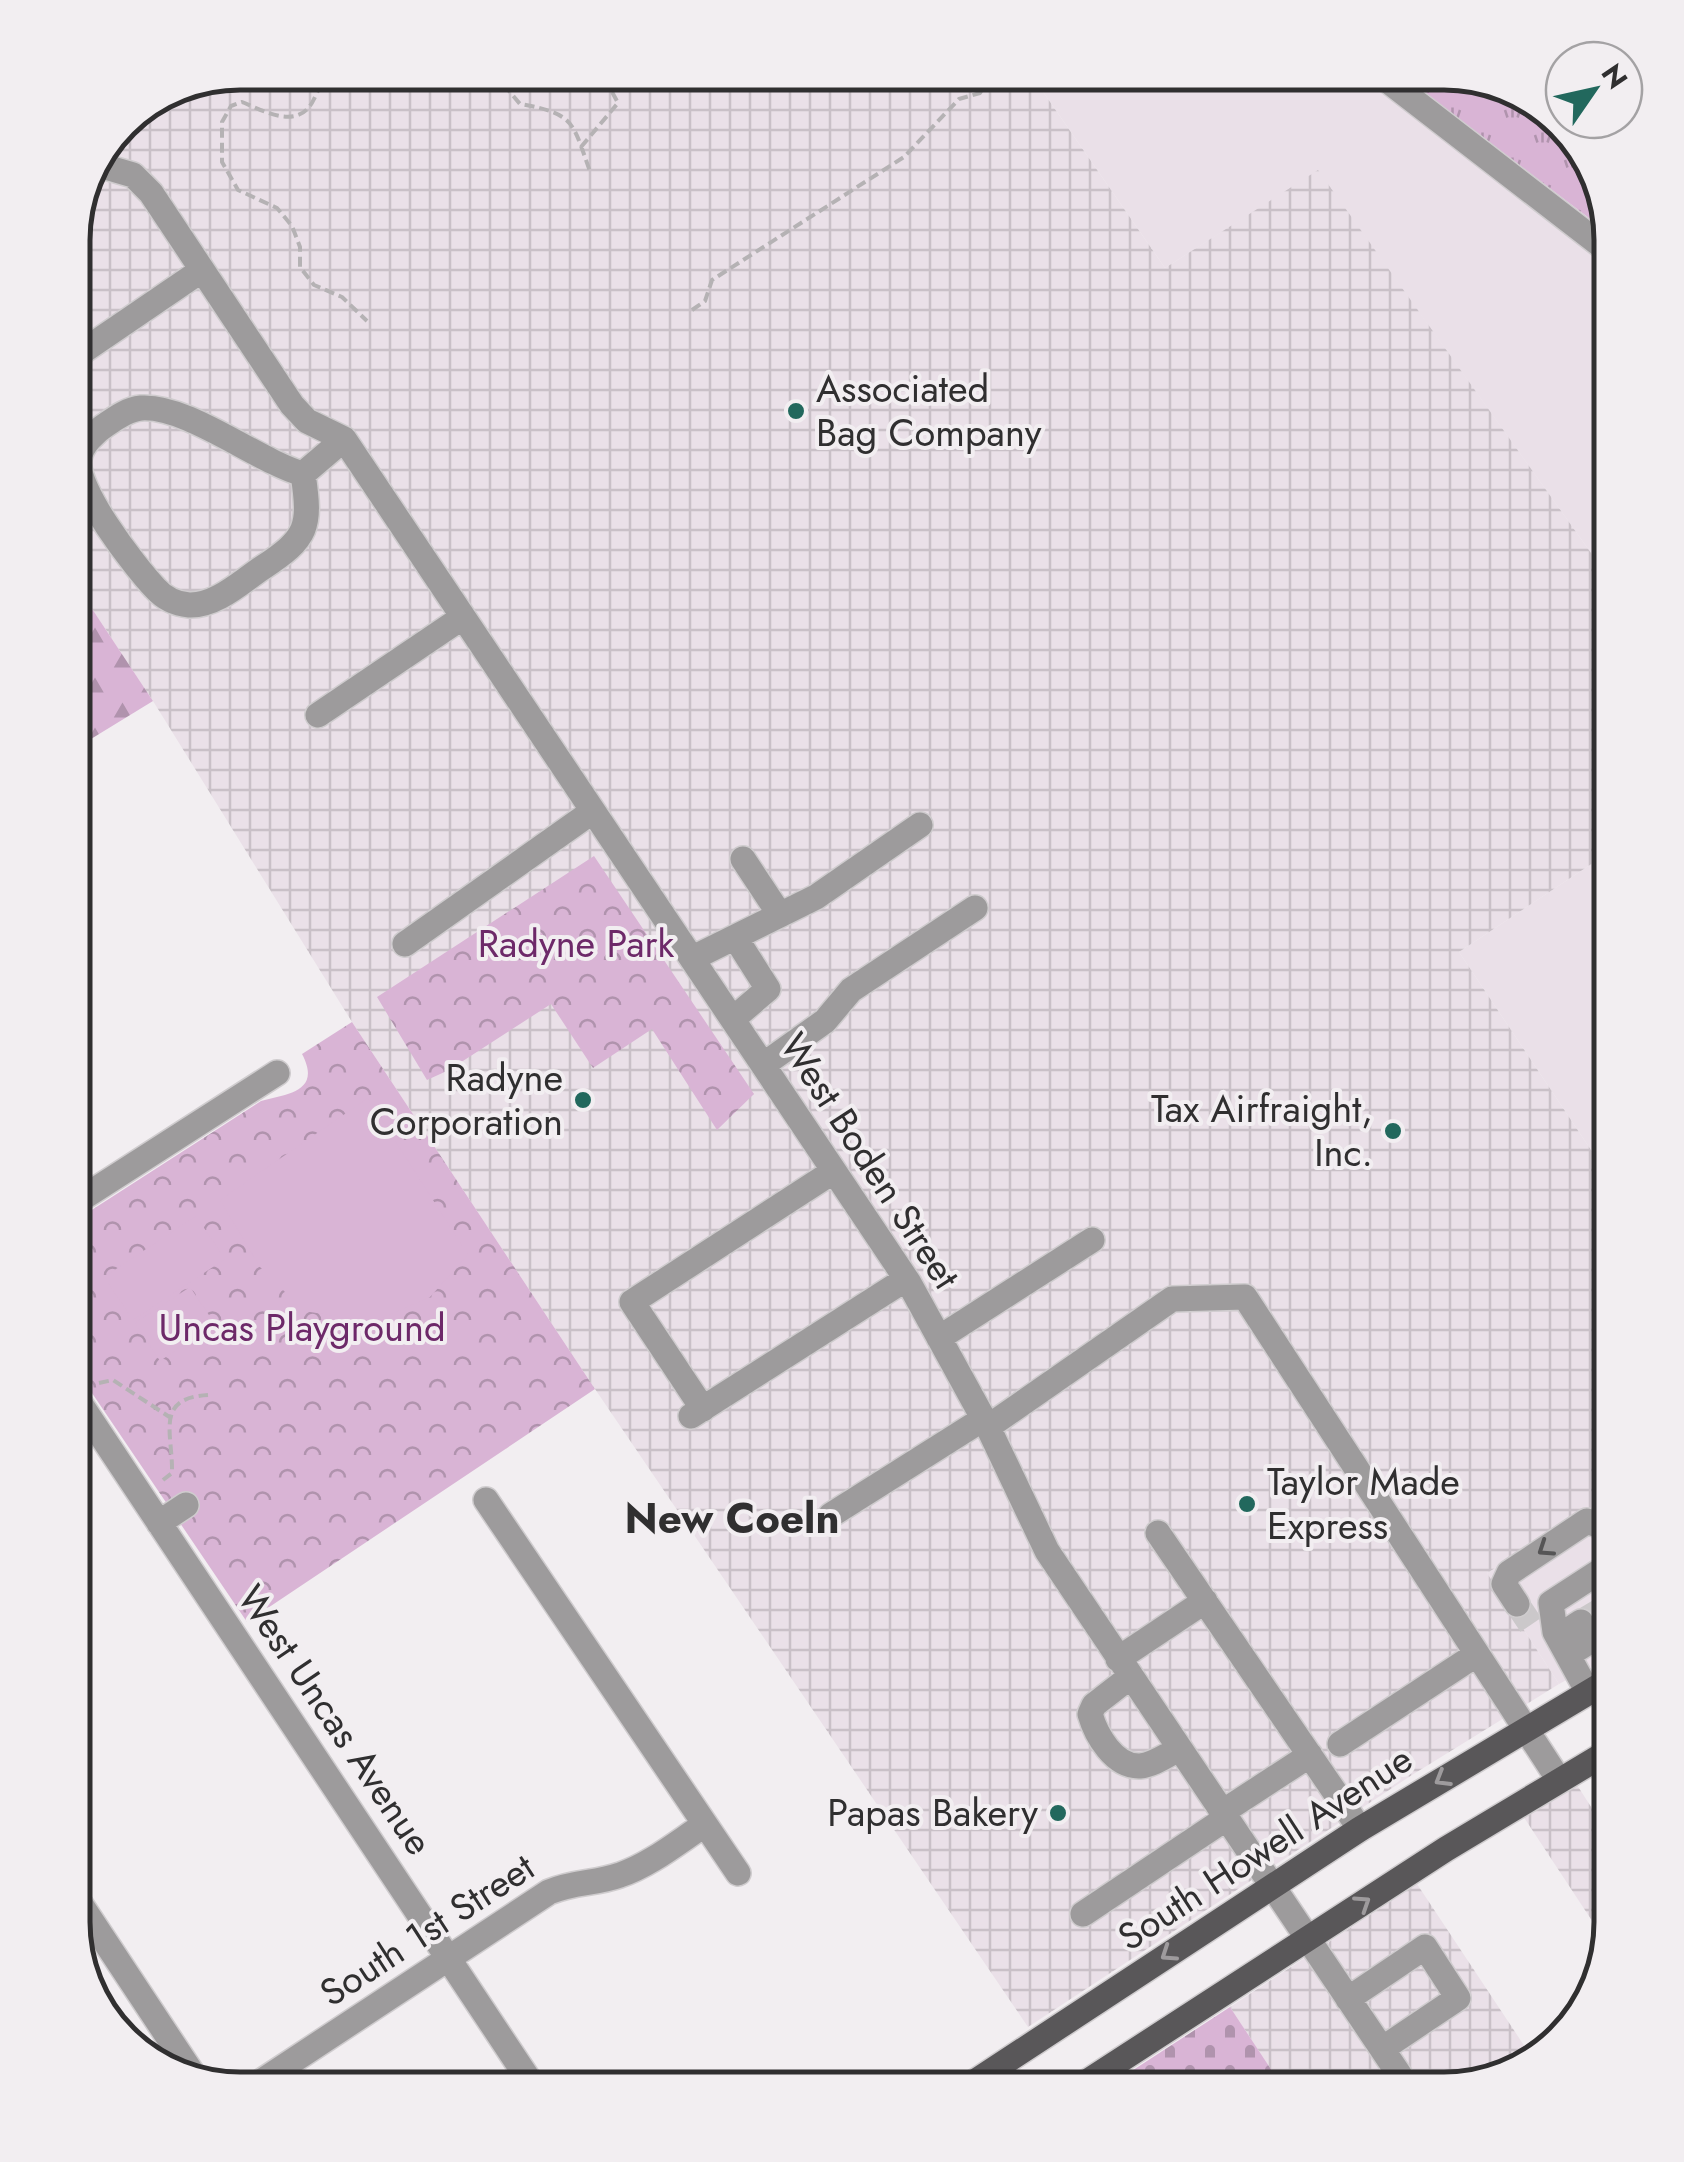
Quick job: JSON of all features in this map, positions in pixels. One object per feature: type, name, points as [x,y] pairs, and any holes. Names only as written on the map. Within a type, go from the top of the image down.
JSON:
[{"type":"main road","name":"South Howell Avenue","points":[[990,2072],[1360,1828],[1594,1689]]},
{"type":"main road","points":[[1104,2072],[1594,1760]]},
{"type":"street","points":[[1400,90],[1594,239]]},
{"type":"street","points":[[109,168],[132,175],[151,193],[292,404],[307,421],[344,439],[303,474]]},
{"type":"street","points":[[90,346],[202,270]]},
{"type":"street","points":[[90,439],[126,412],[142,408],[183,418],[303,474]]},
{"type":"street","name":"West Boden Street","points":[[344,439],[906,1279],[985,1423],[1047,1552],[1397,2072]]},
{"type":"street","points":[[90,495],[156,589],[172,602],[190,605],[210,602],[300,540],[308,511],[303,474]]},
{"type":"street","points":[[318,715],[463,617]]},
{"type":"street","points":[[405,944],[593,811]]},
{"type":"street","points":[[693,958],[816,897],[920,825]]},
{"type":"street","points":[[743,859],[780,915]]},
{"type":"street","points":[[763,1066],[825,1021],[852,990],[975,908]]},
{"type":"street","points":[[733,1019],[768,989],[735,937]]},
{"type":"street","points":[[90,1193],[276,1073]]},
{"type":"street","points":[[834,1171],[632,1302],[696,1413],[906,1279]]},
{"type":"street","points":[[940,1338],[1092,1240]]},
{"type":"street","points":[[831,1515],[985,1423],[1172,1299],[1245,1297],[1559,1780]]},
{"type":"street","name":"West Uncas Avenue","points":[[90,1418],[524,2072]]},
{"type":"street","points":[[486,1500],[738,1873]]},
{"type":"street","points":[[159,1522],[186,1505]]},
{"type":"street","points":[[1517,1604],[1504,1584],[1509,1573],[1587,1521],[1594,1524]]},
{"type":"street","points":[[1158,1532],[1360,1828]]},
{"type":"street","points":[[1588,1692],[1556,1642],[1551,1603],[1594,1576]]},
{"type":"street","points":[[1178,1749],[1151,1763],[1134,1766],[1106,1746],[1090,1714],[1124,1668],[1206,1601]]},
{"type":"street","points":[[1556,1642],[1587,1631]]},
{"type":"street","points":[[1340,1744],[1477,1654]]},
{"type":"street","points":[[1083,1914],[1310,1756]]},
{"type":"street","name":"South 1st Street","points":[[276,2072],[549,1892],[572,1882],[600,1881],[624,1874],[704,1825]]},
{"type":"street","points":[[90,1920],[183,2060]]},
{"type":"street","points":[[1348,1999],[1424,1948],[1433,1960],[1458,1998],[1382,2050]]},
{"type":"path","points":[[318,90],[311,106],[299,116],[280,118],[242,102],[231,106],[222,122],[222,162],[238,190],[277,208],[292,226],[300,247],[300,267],[314,285],[342,297],[367,321]]},
{"type":"path","points":[[509,90],[520,104],[552,110],[572,124],[591,174]]},
{"type":"path","points":[[581,148],[618,103],[611,90]]},
{"type":"path","points":[[692,310],[704,301],[712,280],[904,158],[959,99],[982,90]]},
{"type":"path","points":[[99,1383],[113,1380],[171,1418]]},
{"type":"path","points":[[163,1480],[172,1472],[171,1418],[180,1400],[208,1395]]},
{"type":"shaded area","points":[[240,90],[1042,90],[1165,268],[1318,170],[1594,557],[1594,862],[1459,952],[1594,1154],[1594,1508],[1487,1573],[1559,1684],[1412,1775],[1028,2027],[595,1389],[352,1022],[90,606],[90,231],[101,183],[115,157],[157,115],[183,101]]},
{"type":"shaded area","points":[[1042,90],[1453,90],[1501,101],[1543,127],[1544,140],[1556,140],[1569,157],[1589,201],[1593,221],[1594,557],[1318,171],[1165,268]]},
{"type":"shaded area","points":[[1594,862],[1594,1154],[1459,952]]},
{"type":"shaded area","points":[[1594,1509],[1594,1665],[1559,1684],[1487,1573]]},
{"type":"shaded area","points":[[1577,1785],[1594,1812],[1594,1924],[1523,1816]]},
{"type":"shaded area","points":[[1417,1884],[1526,2048],[1483,2067],[1463,2071],[1273,2072],[1230,2007]]},
{"type":"green space","points":[[1421,90],[1483,95],[1519,110],[1543,127],[1544,140],[1556,140],[1569,157],[1589,201],[1593,221]]},
{"type":"green space","points":[[90,606],[153,701],[90,740]]},
{"type":"green space","name":"Radyne Park","points":[[594,856],[754,1094],[717,1130],[652,1029],[593,1068],[551,1004],[427,1080],[377,997]]},
{"type":"green space","name":"Uncas Playground","points":[[352,1022],[595,1389],[247,1622],[90,1390],[90,1211],[261,1101],[299,1089],[308,1076],[302,1054]]},
{"type":"green space","points":[[368,1098],[468,1255],[430,1297],[373,1322],[304,1311],[260,1267],[220,1200]]},
{"type":"green space","points":[[196,1216],[225,1259],[133,1320],[104,1277]]},
{"type":"green space","points":[[190,1287],[215,1324],[160,1361],[135,1323]]},
{"type":"green space","points":[[1230,2007],[1273,2072],[1130,2072]]},
{"type":"tunnel","points":[[1517,1604],[1535,1631]]},
{"type":"tunnel","points":[[1581,1622],[1594,1614]]},
{"type":"place","name":"Associated Bag Company","points":[[796,411]]},
{"type":"place","name":"Radyne Corporation","points":[[583,1100]]},
{"type":"place","name":"Tax Airfraight, Inc.","points":[[1393,1131]]},
{"type":"place","name":"Taylor Made Express","points":[[1247,1504]]},
{"type":"place","name":"Papas Bakery","points":[[1058,1813]]},
{"type":"district","name":"New Coeln","points":[[732,1518]]}]
